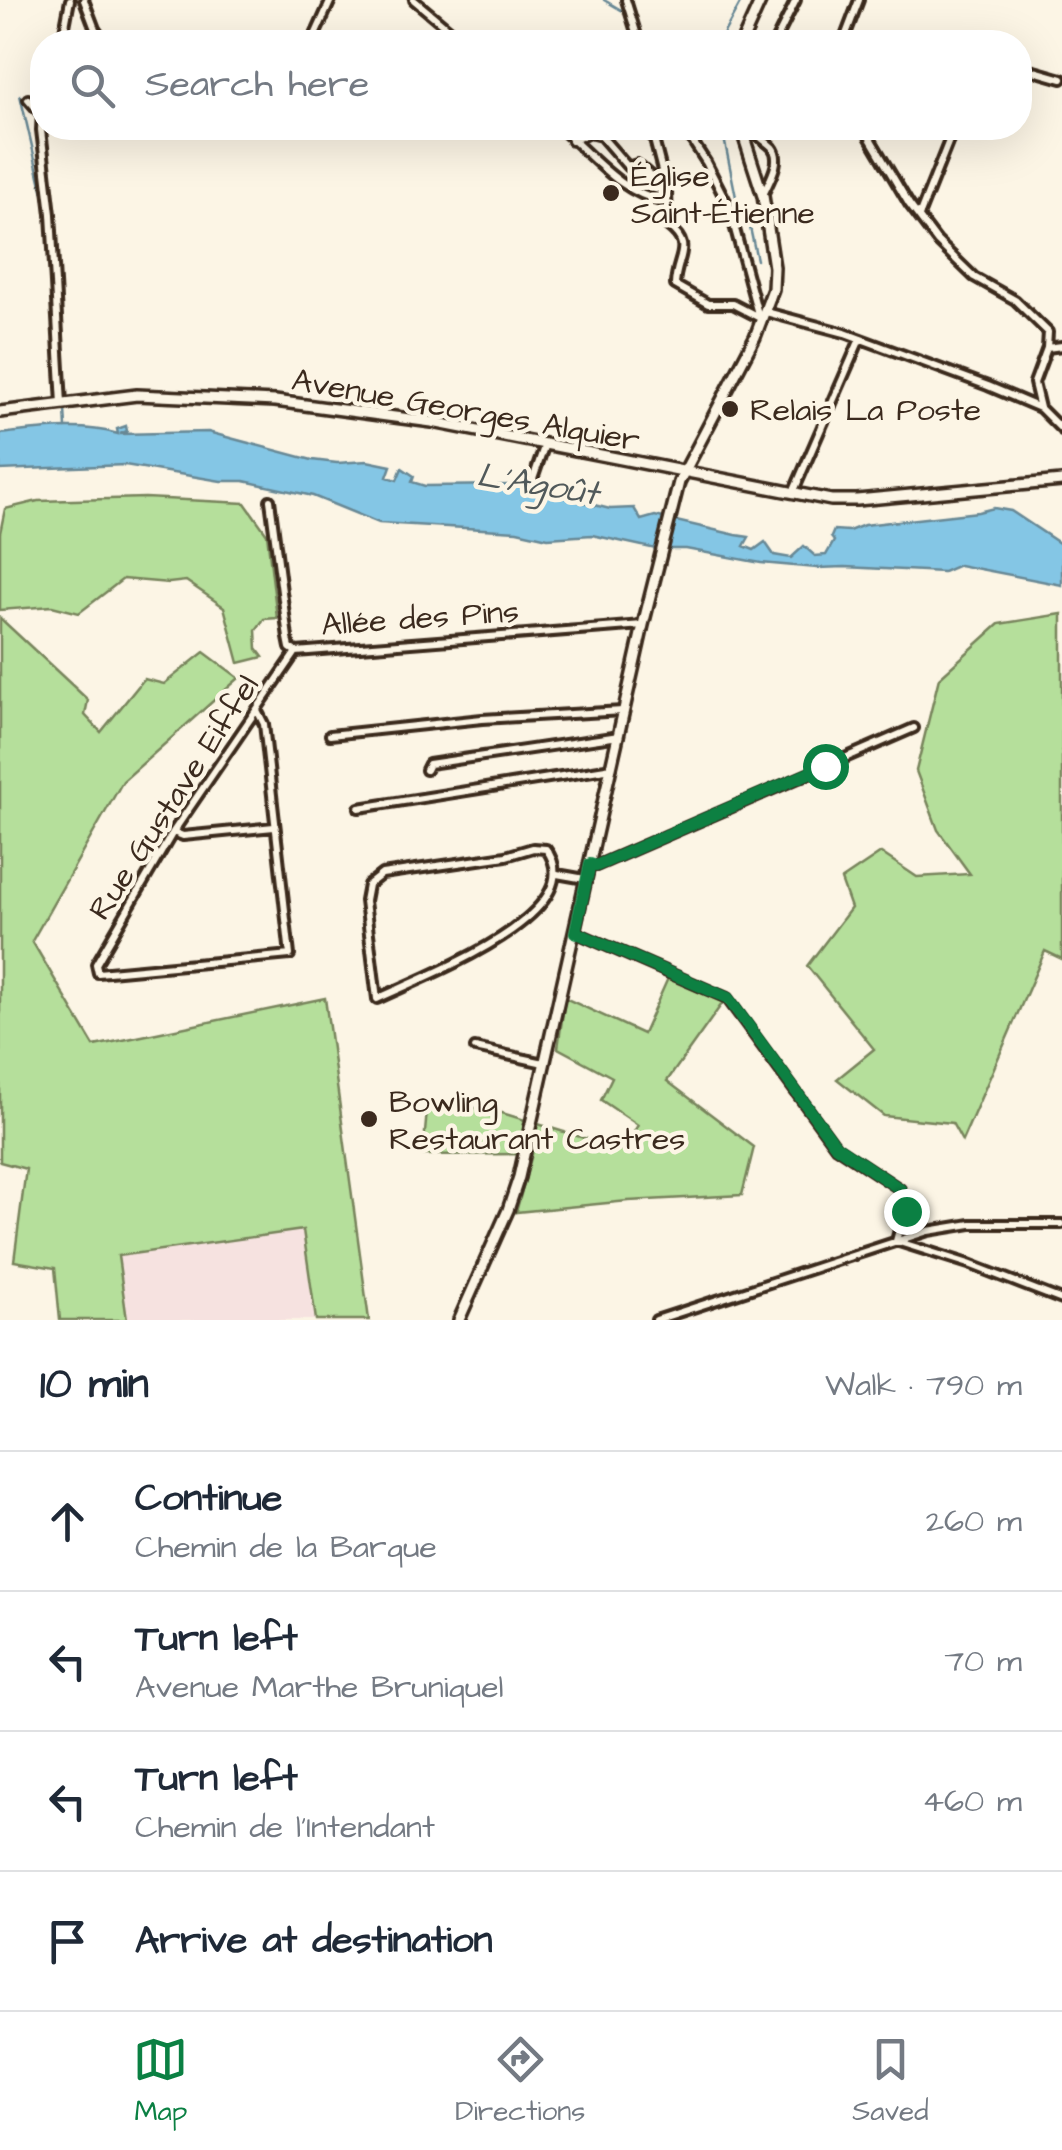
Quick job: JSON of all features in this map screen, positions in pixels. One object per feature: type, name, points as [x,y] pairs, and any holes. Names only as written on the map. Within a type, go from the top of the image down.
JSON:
[{"type":"street","points":[[64,30],[70,0]]},
{"type":"street","points":[[84,0],[95,30]]},
{"type":"street","points":[[317,30],[331,0]]},
{"type":"street","points":[[414,0],[450,30]]},
{"type":"street","points":[[626,0],[635,30]]},
{"type":"street","points":[[747,30],[761,0]]},
{"type":"street","points":[[781,30],[796,0]]},
{"type":"street","points":[[848,30],[859,0]]},
{"type":"street","points":[[784,24],[784,30]]},
{"type":"street","points":[[1032,70],[1062,78]]},
{"type":"street","points":[[44,140],[62,404]]},
{"type":"street","points":[[575,140],[572,142],[616,179],[648,199],[665,202]]},
{"type":"street","points":[[604,140],[628,167]]},
{"type":"street","points":[[653,140],[667,190],[668,226],[682,237],[684,245],[675,286],[708,304],[733,304],[760,315],[860,339],[1040,408],[1062,430]]},
{"type":"street","points":[[692,140],[729,207],[754,310],[760,315]]},
{"type":"street","points":[[459,1320],[508,1210],[679,482],[773,288],[774,267],[763,196],[744,140]]},
{"type":"street","points":[[763,196],[774,172],[776,156],[774,148],[764,140]]},
{"type":"street","points":[[871,140],[937,241],[974,278],[1015,300],[1048,332],[1047,348],[1034,383],[1040,408]]},
{"type":"street","points":[[919,217],[949,140]]},
{"type":"street","points":[[616,179],[637,164],[667,190]]},
{"type":"street","points":[[792,494],[860,339]]},
{"type":"street","points":[[1047,348],[1062,346]]},
{"type":"street","name":"Avenue Georges Alquier","points":[[0,412],[136,395],[275,401],[432,422],[792,494],[857,500],[1062,481]]},
{"type":"street","points":[[531,486],[545,444]]},
{"type":"street","name":"Allée des Pins","points":[[270,500],[288,638],[290,648],[296,652],[643,625]]},
{"type":"street","name":"Rue Gustave Eiffel","points":[[274,827],[290,955],[103,974],[96,971],[98,959],[173,832],[296,652]]},
{"type":"street","points":[[330,735],[482,719],[625,711]]},
{"type":"street","points":[[173,832],[183,836],[274,827],[264,724],[258,712]]},
{"type":"street","points":[[590,864],[596,866],[914,728]]},
{"type":"street","points":[[426,770],[429,764],[619,736]]},
{"type":"street","points":[[359,808],[612,768]]},
{"type":"street","points":[[534,848],[546,849],[557,874],[553,888],[520,926],[377,998],[365,901],[368,885],[382,874],[506,856],[534,848]]},
{"type":"street","points":[[557,874],[586,879]]},
{"type":"street","points":[[575,932],[728,998],[836,1146],[900,1189],[906,1211],[896,1241]]},
{"type":"street","points":[[474,1048],[544,1063]]},
{"type":"street","points":[[656,1320],[896,1241],[971,1224],[1062,1224]]},
{"type":"street","points":[[896,1241],[1062,1300]]},
{"type":"shaded area","points":[[304,1230],[316,1320],[127,1320],[118,1256]]},
{"type":"green space","points":[[145,498],[245,503],[267,534],[277,618],[264,619],[256,630],[257,649],[263,657],[239,663],[224,607],[186,581],[123,579],[79,613],[52,606],[0,610],[0,533],[5,509],[38,501]]},
{"type":"green space","points":[[1062,614],[1062,959],[1045,951],[962,1141],[952,1123],[884,1116],[837,1079],[874,1049],[807,966],[851,908],[841,880],[881,853],[917,877],[970,874],[938,830],[916,771],[939,678],[999,624]]},
{"type":"green space","points":[[0,618],[88,700],[85,715],[101,732],[144,679],[164,684],[204,652],[239,678],[123,781],[32,941],[94,1046],[325,998],[369,1320],[316,1320],[303,1230],[118,1256],[127,1320],[60,1320],[55,1268],[14,1261],[26,1169],[0,1162]]},
{"type":"green space","points":[[668,978],[724,1001],[667,1081],[754,1147],[742,1195],[516,1212],[532,1154],[423,1155],[428,1099],[502,1113],[623,1150],[638,1125],[601,1100],[612,1077],[558,1048],[565,998],[643,1034]]},
{"type":"water","points":[[126,426],[127,431],[120,434],[208,432],[312,460],[367,461],[391,466],[387,477],[397,480],[402,468],[414,476],[412,482],[425,486],[515,485],[610,509],[634,508],[641,520],[655,516],[749,537],[744,546],[754,550],[765,542],[774,555],[791,558],[804,546],[815,556],[826,555],[834,541],[834,530],[849,531],[864,525],[994,508],[1011,511],[1062,545],[1062,585],[959,565],[943,572],[817,568],[761,563],[686,549],[656,549],[592,535],[548,538],[517,531],[379,523],[313,496],[244,481],[221,481],[125,465],[0,470],[0,434],[74,428],[118,434],[117,429]]},
{"type":"waterway","points":[[604,0],[628,14]]},
{"type":"waterway","points":[[726,30],[742,0]]},
{"type":"waterway","points":[[20,95],[30,138]]},
{"type":"waterway","points":[[30,140],[48,215]]},
{"type":"waterway","points":[[724,140],[738,207],[749,223],[757,260]]},
{"type":"waterway","points":[[56,245],[60,323]]},
{"type":"waterway","points":[[65,409],[66,428]]},
{"type":"place","name":"Église Saint-Étienne","points":[[611,193]]},
{"type":"place","name":"Relais La Poste","points":[[730,409]]},
{"type":"place","name":"Bowling Restaurant Castres","points":[[369,1119]]},
{"type":"route","points":[[825,766],[596,866],[590,864],[575,932],[728,998],[836,1146],[900,1189],[906,1211]]},
{"type":"water label","name":"L'Agoût","points":[[538,483]]}]
